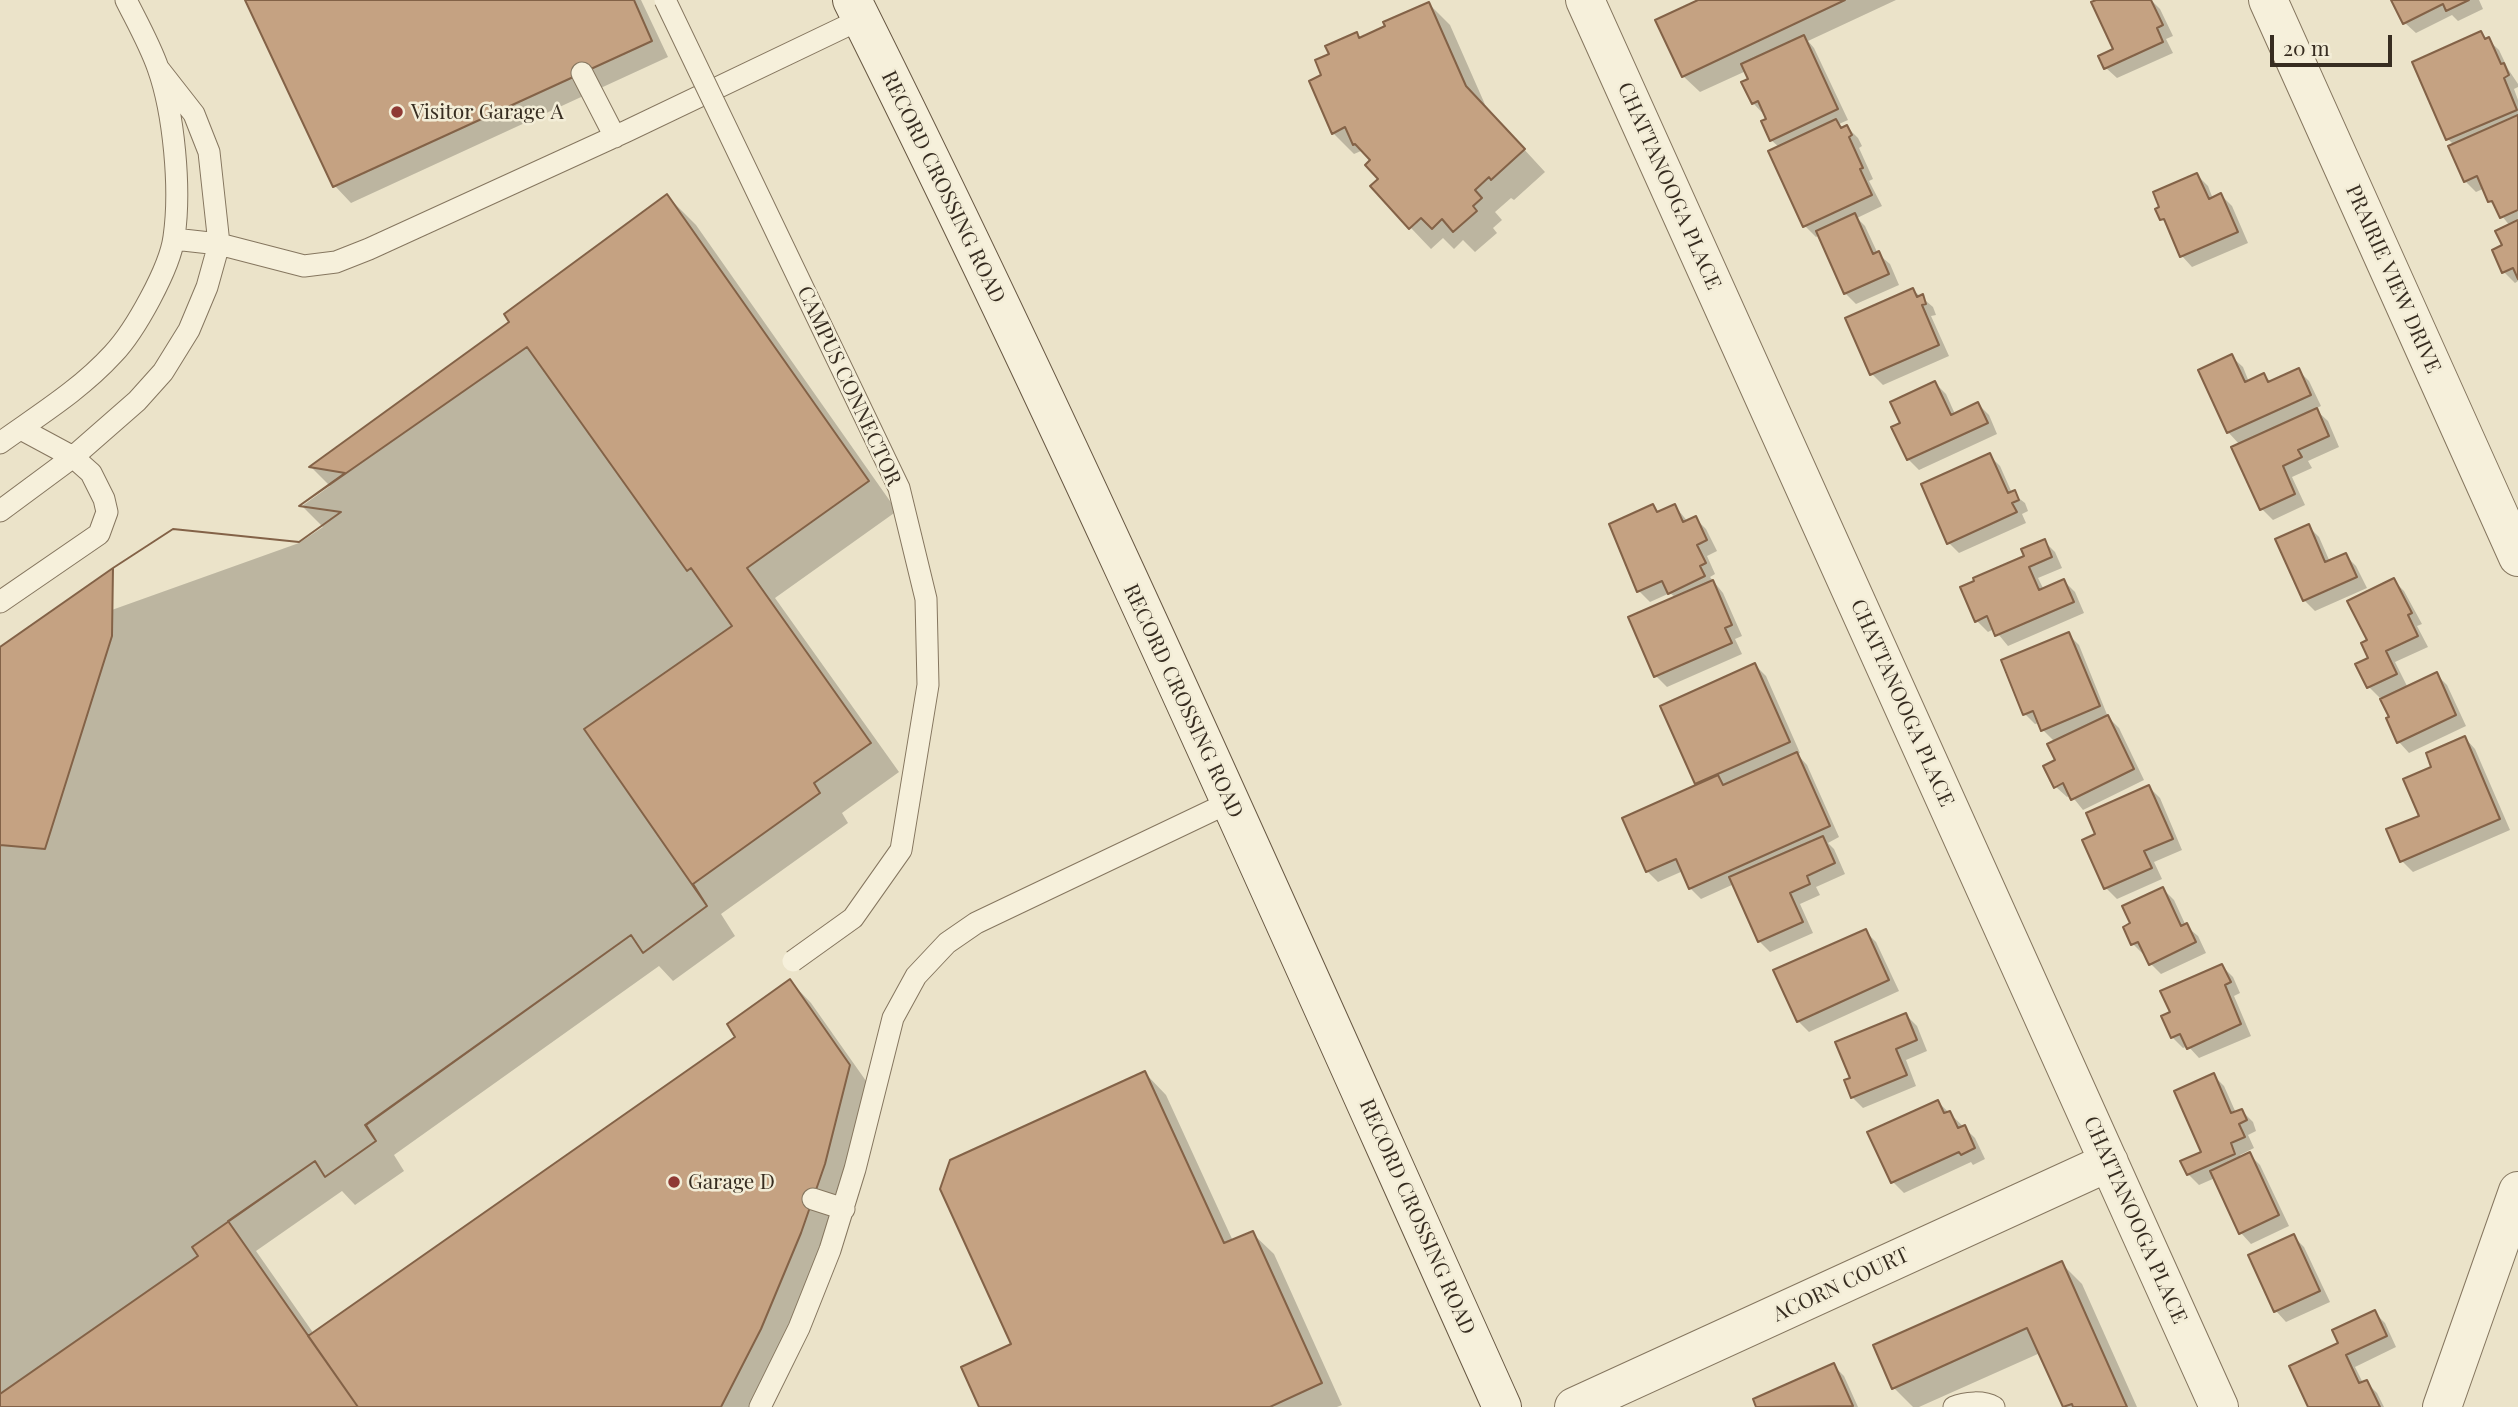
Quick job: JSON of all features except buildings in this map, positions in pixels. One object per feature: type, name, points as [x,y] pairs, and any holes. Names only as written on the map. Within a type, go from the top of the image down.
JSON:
[{"type":"street","name":"CHATTANOOGA PLACE","points":[[1585,0],[2219,1407]]},
{"type":"street","name":"PRAIRIE VIEW DRIVE","points":[[2268,0],[2518,557]]},
{"type":"street","name":"RECORD CROSSING ROAD","points":[[857,9],[1049,409],[1230,802],[1502,1407]]},
{"type":"street","name":"ACORN COURT","points":[[1574,1407],[2109,1162]]},
{"type":"street","points":[[2442,1407],[2518,1191]]},
{"type":"lane","points":[[0,443],[74,392],[114,353],[140,317],[174,239],[176,196],[171,122],[158,68],[126,0]]},
{"type":"lane","name":"CAMPUS CONNECTOR","points":[[665,0],[899,488],[926,598],[928,685],[901,850],[853,918],[793,961]]},
{"type":"lane","points":[[174,239],[219,244],[304,266],[336,261],[369,249],[615,137],[857,9]]},
{"type":"lane","points":[[0,510],[73,457],[137,401],[163,372],[189,330],[207,287],[219,244],[209,152],[194,114],[158,68]]},
{"type":"lane","points":[[582,73],[615,137]]},
{"type":"lane","points":[[0,602],[99,534],[107,512],[104,499],[91,473],[73,457],[21,429]]},
{"type":"lane","points":[[760,1407],[799,1328],[844,1209],[893,1018],[916,976],[947,943],[976,923],[1230,802]]},
{"type":"lane","points":[[813,1199],[844,1209]]},
{"type":"lane","points":[[1954,1407],[1961,1404],[1988,1404],[1994,1407]]},
{"type":"place","name":"Visitor Garage A","points":[[397,112]]},
{"type":"place","name":"Garage D","points":[[674,1182]]}]
